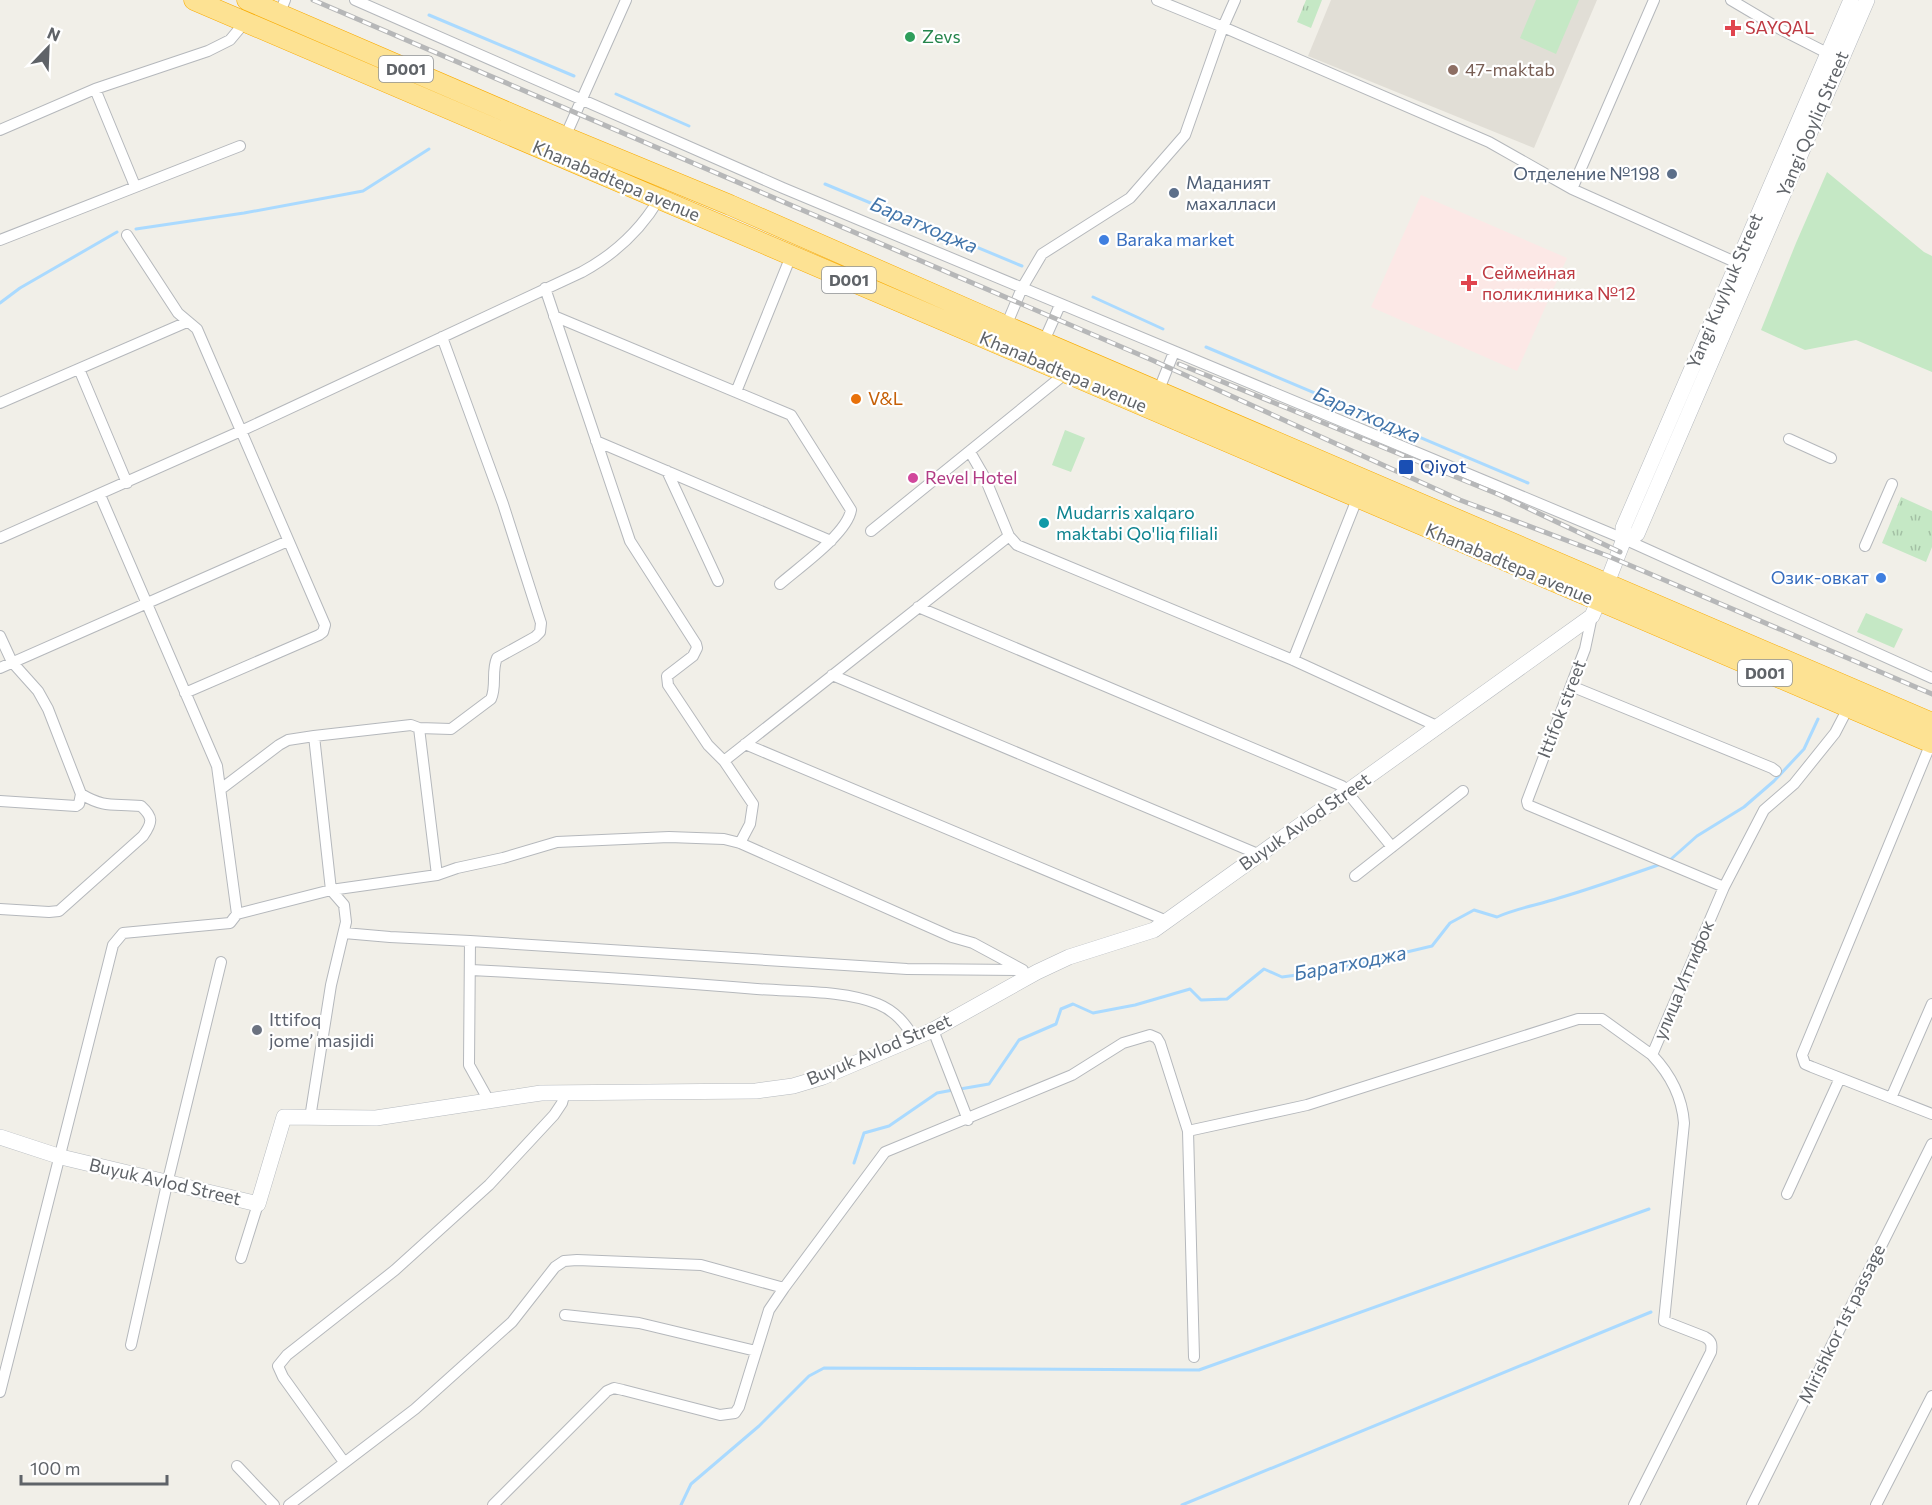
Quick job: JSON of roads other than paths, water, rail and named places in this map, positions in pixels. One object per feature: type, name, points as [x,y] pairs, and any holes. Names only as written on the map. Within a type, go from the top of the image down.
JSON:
[{"type":"highway","name":"Khanabadtepa avenue","points":[[194,0],[1357,499],[1595,609],[1931,743]]},
{"type":"highway","name":"Khanabadtepa avenue","points":[[247,0],[282,7],[355,47],[730,205],[1158,392],[1932,723]]},
{"type":"highway","points":[[347,66],[355,47]]},
{"type":"highway","points":[[1235,447],[1243,428]]},
{"type":"highway","points":[[1595,609],[1606,584]]},
{"type":"street","points":[[355,0],[794,192],[1060,305],[1624,539],[1932,678]]},
{"type":"street","points":[[565,137],[626,0]]},
{"type":"street","points":[[1157,0],[1489,142],[1572,189],[1744,266]]},
{"type":"street","points":[[1006,326],[1022,288],[1042,254],[1130,198],[1185,135],[1223,27],[1235,0]]},
{"type":"street","points":[[1572,189],[1654,0]]},
{"type":"street","points":[[1731,0],[1834,57]]},
{"type":"street","name":"Yangi Kuylyuk Street","points":[[1606,584],[1624,539],[1623,528],[1744,266],[1834,57],[1851,0]]},
{"type":"street","name":"Yangi Qoyliq Street","points":[[1834,57],[1867,0]]},
{"type":"street","points":[[0,130],[94,89],[208,51],[230,40],[244,22]]},
{"type":"street","points":[[94,89],[135,186]]},
{"type":"street","points":[[0,240],[240,146]]},
{"type":"street","points":[[0,538],[241,431],[582,272],[608,257],[625,243],[649,216],[659,199]]},
{"type":"street","points":[[127,235],[178,314],[197,329],[325,625],[323,632],[185,693]]},
{"type":"street","points":[[736,392],[791,255]]},
{"type":"street","points":[[545,288],[630,541],[696,644],[697,648],[693,656],[667,676],[668,685],[708,745],[724,761],[753,804],[752,818],[740,843]]},
{"type":"street","points":[[1044,341],[1060,305]]},
{"type":"street","points":[[554,316],[791,415],[850,510],[847,520],[831,541],[780,584]]},
{"type":"street","points":[[0,403],[187,322]]},
{"type":"street","points":[[221,789],[288,740],[411,725],[419,728],[451,729],[491,699],[494,693],[495,662],[498,658],[540,632],[541,623],[503,504],[442,337]]},
{"type":"street","points":[[1158,392],[1174,352]]},
{"type":"street","points":[[79,369],[127,483]]},
{"type":"street","points":[[871,531],[1066,373]]},
{"type":"street","points":[[1789,439],[1831,458]]},
{"type":"street","points":[[596,441],[831,541]]},
{"type":"street","points":[[970,452],[985,478],[1009,537],[1017,544],[1293,660],[1439,727]]},
{"type":"street","points":[[667,471],[718,581]]},
{"type":"street","points":[[1865,546],[1892,484]]},
{"type":"street","points":[[100,495],[217,766],[237,914]]},
{"type":"street","points":[[1293,660],[1357,499]]},
{"type":"street","points":[[724,761],[1009,537]]},
{"type":"street","points":[[0,668],[288,541]]},
{"type":"street","points":[[918,607],[1342,786],[1392,847]]},
{"type":"street","name":"Ittifok street","points":[[1595,609],[1585,649],[1527,801],[1532,807],[1724,887]]},
{"type":"street","name":"Buyuk Avlod Street","points":[[0,1137],[60,1157],[258,1204],[284,1117],[376,1118],[541,1093],[774,1089],[823,1077],[933,1030],[1030,971],[1154,930],[1439,727],[1595,609]]},
{"type":"street","points":[[0,636],[12,662],[38,691],[48,709],[81,794],[79,804],[72,806],[0,801]]},
{"type":"street","points":[[832,675],[1258,855]]},
{"type":"street","points":[[1571,686],[1776,771]]},
{"type":"street","name":"улица Иттифок","points":[[1634,1505],[1712,1346],[1710,1340],[1705,1337],[1664,1321],[1684,1123],[1682,1103],[1674,1085],[1664,1068],[1652,1055],[1724,887],[1764,810],[1794,784],[1835,733],[1848,708]]},
{"type":"street","points":[[419,728],[437,874]]},
{"type":"street","points":[[310,1118],[331,985],[346,921],[344,905],[331,890],[314,736]]},
{"type":"street","points":[[1931,743],[1803,1050],[1802,1060],[1806,1064],[1932,1114]]},
{"type":"street","points":[[745,744],[1167,921]]},
{"type":"street","points":[[1354,876],[1463,791]]},
{"type":"street","points":[[0,909],[49,912],[59,910],[143,836],[148,828],[151,820],[141,806],[108,806],[95,803],[81,794]]},
{"type":"street","points":[[0,1392],[113,945],[123,933],[230,923],[237,914],[331,890],[437,874],[557,842],[669,837],[724,839],[740,843],[1030,971]]},
{"type":"street","points":[[344,933],[907,969],[1030,971]]},
{"type":"street","points":[[470,940],[469,1065],[489,1101]]},
{"type":"street","points":[[131,1345],[221,962]]},
{"type":"street","points":[[471,970],[668,981],[844,996],[878,1004],[891,1011],[907,1025],[914,1038]]},
{"type":"street","points":[[1891,1098],[1932,1004]]},
{"type":"street","points":[[1188,1131],[1307,1105],[1578,1019],[1602,1019],[1652,1055]]},
{"type":"street","points":[[933,1030],[968,1120]]},
{"type":"street","points":[[494,1505],[607,1391],[614,1388],[720,1415],[735,1413],[739,1407],[769,1310],[885,1152],[968,1120],[1072,1075],[1123,1043],[1150,1035],[1157,1038],[1160,1043],[1188,1131],[1194,1357]]},
{"type":"street","points":[[1787,1194],[1840,1078]]},
{"type":"street","points":[[344,1462],[283,1377],[278,1366],[287,1355],[395,1270],[489,1185],[554,1115],[562,1103],[565,1092]]},
{"type":"street","name":"Mirishkor 1st passage","points":[[1752,1505],[1932,1144]]},
{"type":"street","points":[[241,1258],[258,1204]]},
{"type":"street","points":[[289,1505],[415,1408],[512,1322],[555,1267],[564,1261],[701,1265],[784,1288]]},
{"type":"street","points":[[565,1315],[639,1323],[756,1351]]},
{"type":"street","points":[[1876,1505],[1932,1396]]},
{"type":"street","points":[[237,1466],[274,1505]]},
{"type":"waterway","name":"Баратходжа","points":[[429,15],[574,76]]},
{"type":"waterway","name":"Баратходжа","points":[[616,94],[689,126]]},
{"type":"waterway","points":[[136,229],[244,213],[363,191],[429,149]]},
{"type":"waterway","name":"Баратходжа","points":[[825,184],[1022,266]]},
{"type":"waterway","points":[[0,303],[20,288],[117,232]]},
{"type":"waterway","name":"Баратходжа","points":[[1093,297],[1163,329]]},
{"type":"waterway","name":"Баратходжа","points":[[1206,347],[1528,483]]},
{"type":"waterway","name":"Баратходжа","points":[[1670,860],[1697,836],[1744,807],[1774,781],[1804,749],[1818,719]]},
{"type":"waterway","name":"Баратходжа","points":[[960,1089],[989,1084],[1019,1040],[1056,1024],[1061,1009],[1073,1004],[1093,1013],[1135,1005],[1190,989],[1201,1000],[1227,999],[1264,969],[1282,977],[1327,971],[1432,946],[1450,923],[1474,910],[1497,917],[1661,864]]},
{"type":"waterway","name":"Баратходжа","points":[[854,1163],[864,1133],[889,1126],[937,1093],[953,1090]]},
{"type":"waterway","points":[[681,1505],[691,1484],[759,1426],[809,1376],[824,1368],[1199,1370],[1649,1209]]},
{"type":"waterway","points":[[1182,1505],[1651,1312]]},
{"type":"railway","points":[[313,0],[1152,360],[1460,500],[1608,556],[1932,694]]},
{"type":"railway","points":[[1179,364],[1500,495],[1620,552]]},
{"type":"place","name":"SAYQAL","points":[[1733,28]]},
{"type":"place","name":"Zevs","points":[[910,37]]},
{"type":"place","name":"47-maktab","points":[[1453,70]]},
{"type":"place","name":"Отделение №198","points":[[1672,174]]},
{"type":"place","name":"Маданият махалласи","points":[[1174,193]]},
{"type":"place","name":"Baraka market","points":[[1104,240]]},
{"type":"place","name":"Сеймейная поликлиника №12","points":[[1469,283]]},
{"type":"place","name":"V&L","points":[[856,399]]},
{"type":"place","name":"Qiyot","points":[[1406,467]]},
{"type":"place","name":"Revel Hotel","points":[[913,478]]},
{"type":"place","name":"Mudarris xalqaro maktabi Qo'liq filiali","points":[[1044,523]]},
{"type":"place","name":"Озик-овкат","points":[[1881,578]]},
{"type":"place","name":"Ittifoq jome’ masjidi","points":[[257,1030]]}]
